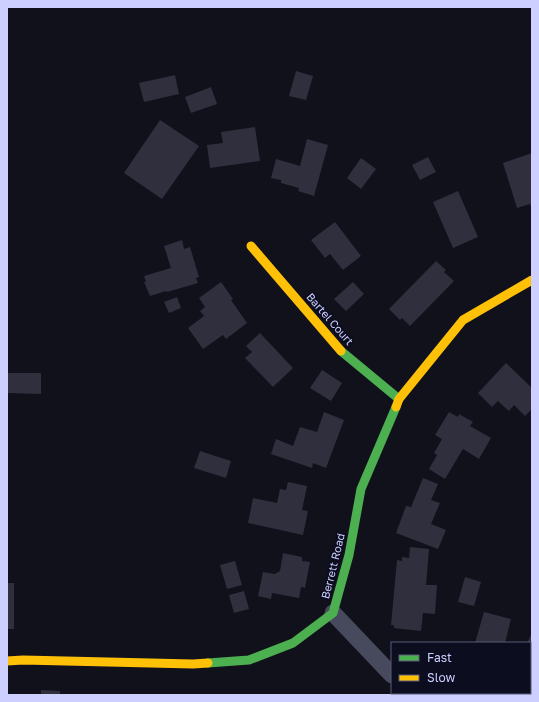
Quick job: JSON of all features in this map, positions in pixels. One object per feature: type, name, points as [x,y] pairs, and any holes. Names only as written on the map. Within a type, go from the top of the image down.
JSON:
[{"type":"street","name":"Bartel Court","points":[[251,246],[341,352],[399,399]]},
{"type":"street","name":"Berrett Road","points":[[7,662],[23,660],[193,664],[249,660],[293,643],[333,613],[349,555],[361,489],[399,399],[463,320],[532,280]]},
{"type":"street","points":[[333,613],[391,674]]},
{"type":"building","points":[[296,71],[313,76],[306,100],[289,96]]},
{"type":"building","points":[[175,75],[179,94],[144,102],[139,83]]},
{"type":"building","points":[[211,87],[217,104],[191,113],[185,97]]},
{"type":"building","points":[[160,120],[199,146],[162,199],[124,173]]},
{"type":"building","points":[[255,127],[260,161],[210,168],[207,145],[223,143],[221,132]]},
{"type":"building","points":[[307,139],[328,145],[314,196],[298,191],[299,188],[281,183],[281,180],[271,178],[276,159],[300,166]]},
{"type":"building","points":[[532,153],[532,209],[530,204],[517,208],[503,163]]},
{"type":"building","points":[[428,157],[436,172],[420,180],[412,165]]},
{"type":"building","points":[[361,158],[376,169],[361,189],[347,178]]},
{"type":"building","points":[[458,191],[478,237],[453,248],[433,202]]},
{"type":"building","points":[[335,222],[361,256],[343,270],[330,254],[325,258],[311,240]]},
{"type":"building","points":[[182,240],[184,249],[190,247],[199,277],[196,278],[198,283],[150,296],[144,282],[146,282],[144,276],[171,268],[164,246]]},
{"type":"building","points":[[436,261],[446,270],[444,272],[454,281],[410,326],[402,318],[400,320],[389,309]]},
{"type":"building","points":[[221,282],[247,323],[226,339],[223,335],[203,349],[188,328],[204,316],[200,311],[205,307],[199,298]]},
{"type":"building","points":[[353,282],[364,294],[346,311],[334,299]]},
{"type":"building","points":[[177,297],[181,308],[169,313],[164,302]]},
{"type":"building","points":[[260,333],[293,368],[273,387],[245,358],[252,352],[246,346]]},
{"type":"building","points":[[506,363],[532,388],[532,409],[525,416],[514,405],[509,411],[498,401],[492,407],[478,393]]},
{"type":"building","points":[[322,370],[342,383],[331,401],[310,388]]},
{"type":"building","points":[[7,373],[41,373],[41,394],[7,393]]},
{"type":"building","points":[[324,412],[344,420],[326,468],[313,463],[312,468],[271,454],[276,439],[293,446],[300,427],[317,432]]},
{"type":"building","points":[[449,412],[458,417],[459,414],[473,422],[470,426],[491,438],[479,459],[463,449],[445,479],[429,469],[437,455],[434,453],[442,439],[435,435]]},
{"type":"building","points":[[200,451],[231,461],[226,478],[194,468]]},
{"type":"building","points":[[423,478],[438,484],[431,500],[440,503],[431,524],[446,530],[438,549],[396,533],[406,506],[411,507]]},
{"type":"building","points":[[288,482],[307,486],[302,510],[308,511],[303,535],[248,523],[253,498],[277,503],[280,489],[286,490]]},
{"type":"building","points":[[410,547],[429,549],[426,585],[437,585],[435,614],[423,613],[421,631],[394,628],[394,625],[391,625],[397,560],[402,561],[402,557],[409,558]]},
{"type":"building","points":[[283,553],[302,557],[302,561],[310,562],[305,588],[301,587],[299,598],[272,593],[271,599],[258,596],[263,572],[275,574],[280,571]]},
{"type":"building","points":[[235,561],[242,585],[227,589],[220,565]]},
{"type":"building","points":[[465,577],[481,582],[474,606],[458,602]]},
{"type":"building","points":[[7,583],[14,583],[14,629],[7,629]]},
{"type":"building","points":[[244,591],[249,609],[234,613],[229,595]]},
{"type":"building","points":[[484,612],[511,619],[505,642],[475,642]]},
{"type":"building","points":[[532,633],[532,655],[531,642],[528,642]]},
{"type":"building","points":[[41,690],[60,691],[60,695],[41,695]]},
{"type":"traffic: fast","points":[[341,351],[399,399]]},
{"type":"traffic: fast","points":[[208,663],[249,660],[293,643],[333,613],[349,555],[361,489],[396,407]]},
{"type":"traffic: slow","points":[[251,246],[341,351]]},
{"type":"traffic: slow","points":[[396,407],[399,399],[463,320],[532,280]]},
{"type":"traffic: slow","points":[[7,661],[208,663]]}]
